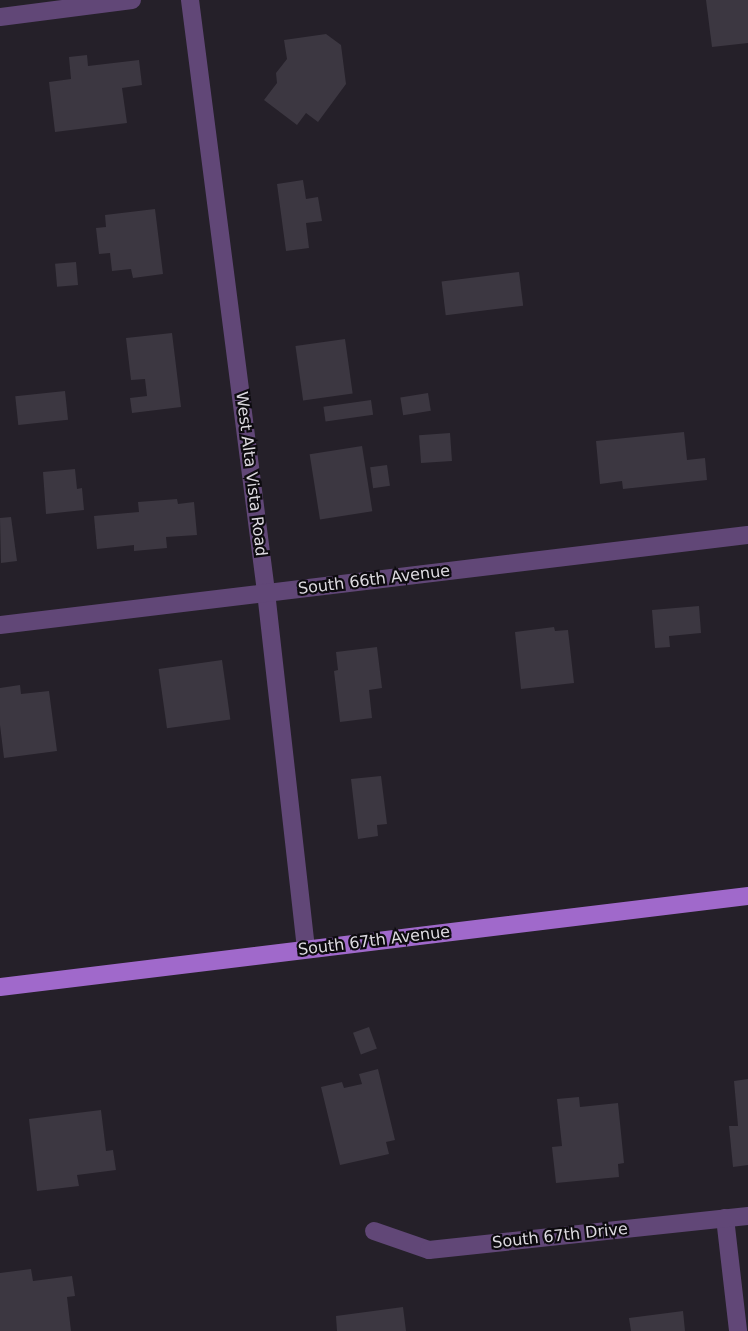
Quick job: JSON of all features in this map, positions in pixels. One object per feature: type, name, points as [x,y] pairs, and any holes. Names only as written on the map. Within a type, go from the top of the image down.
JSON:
[{"type":"main road","name":"South 67th Avenue","points":[[0,987],[748,896]]},
{"type":"street","points":[[0,17],[132,0]]},
{"type":"street","name":"West Alta Vista Road","points":[[190,0],[266,592],[306,949]]},
{"type":"street","name":"South 66th Avenue","points":[[0,625],[748,535]]},
{"type":"street","name":"South 67th Drive","points":[[374,1231],[429,1250],[748,1216]]},
{"type":"street","points":[[725,1218],[738,1331]]},
{"type":"building","points":[[706,0],[748,0],[748,43],[712,47]]},
{"type":"building","points":[[326,34],[341,45],[346,84],[318,122],[306,113],[297,125],[264,100],[277,83],[276,73],[287,59],[284,40]]},
{"type":"building","points":[[87,55],[88,66],[139,60],[142,85],[122,88],[127,123],[55,132],[49,82],[71,79],[69,57]]},
{"type":"building","points":[[303,180],[306,199],[318,197],[322,221],[306,223],[309,248],[286,251],[277,184]]},
{"type":"building","points":[[155,209],[163,274],[133,278],[131,269],[112,271],[110,253],[99,254],[96,228],[106,227],[105,215]]},
{"type":"building","points":[[76,262],[78,285],[57,287],[55,264]]},
{"type":"building","points":[[519,272],[523,306],[446,315],[442,282]]},
{"type":"building","points":[[172,333],[181,407],[132,413],[130,398],[147,396],[145,379],[131,380],[126,338]]},
{"type":"building","points":[[345,339],[353,393],[303,400],[295,346]]},
{"type":"building","points":[[65,391],[68,420],[18,425],[15,396]]},
{"type":"building","points":[[428,393],[431,411],[403,415],[400,397]]},
{"type":"building","points":[[371,400],[373,415],[326,422],[323,407]]},
{"type":"building","points":[[684,432],[687,460],[705,458],[707,480],[623,489],[622,481],[600,484],[596,441]]},
{"type":"building","points":[[450,433],[452,461],[421,463],[419,435]]},
{"type":"building","points":[[362,446],[372,511],[320,519],[310,454]]},
{"type":"building","points":[[387,465],[390,486],[373,488],[370,467]]},
{"type":"building","points":[[75,469],[77,489],[82,488],[84,510],[46,514],[43,472]]},
{"type":"building","points":[[177,499],[178,504],[194,502],[197,535],[166,537],[167,548],[134,551],[134,545],[97,549],[94,516],[139,512],[138,502]]},
{"type":"building","points":[[11,517],[17,561],[1,563],[0,518]]},
{"type":"building","points":[[699,606],[701,633],[669,636],[670,647],[655,648],[652,610]]},
{"type":"building","points":[[554,627],[555,631],[568,630],[574,683],[521,689],[515,632]]},
{"type":"building","points":[[377,647],[382,688],[369,690],[372,718],[340,722],[334,671],[338,670],[336,652]]},
{"type":"building","points":[[222,660],[230,719],[167,728],[159,669]]},
{"type":"building","points":[[20,685],[21,694],[49,691],[57,751],[4,758],[0,725],[0,688]]},
{"type":"building","points":[[381,776],[387,824],[377,825],[378,836],[358,839],[351,779]]},
{"type":"building","points":[[369,1027],[377,1049],[361,1054],[353,1033]]},
{"type":"building","points":[[378,1069],[395,1140],[386,1142],[389,1154],[340,1165],[321,1087],[342,1082],[344,1088],[362,1084],[359,1074]]},
{"type":"building","points":[[748,1079],[748,1165],[733,1167],[729,1126],[738,1126],[734,1081]]},
{"type":"building","points":[[579,1097],[580,1107],[618,1103],[624,1163],[618,1164],[619,1177],[556,1183],[552,1147],[562,1146],[557,1099]]},
{"type":"building","points":[[101,1110],[106,1151],[113,1150],[116,1170],[77,1175],[79,1186],[37,1191],[29,1119]]},
{"type":"building","points":[[31,1269],[33,1281],[72,1276],[75,1296],[67,1297],[71,1331],[0,1331],[0,1273]]},
{"type":"building","points":[[403,1307],[406,1331],[337,1331],[336,1316]]},
{"type":"building","points":[[683,1311],[685,1331],[631,1331],[629,1318]]}]
